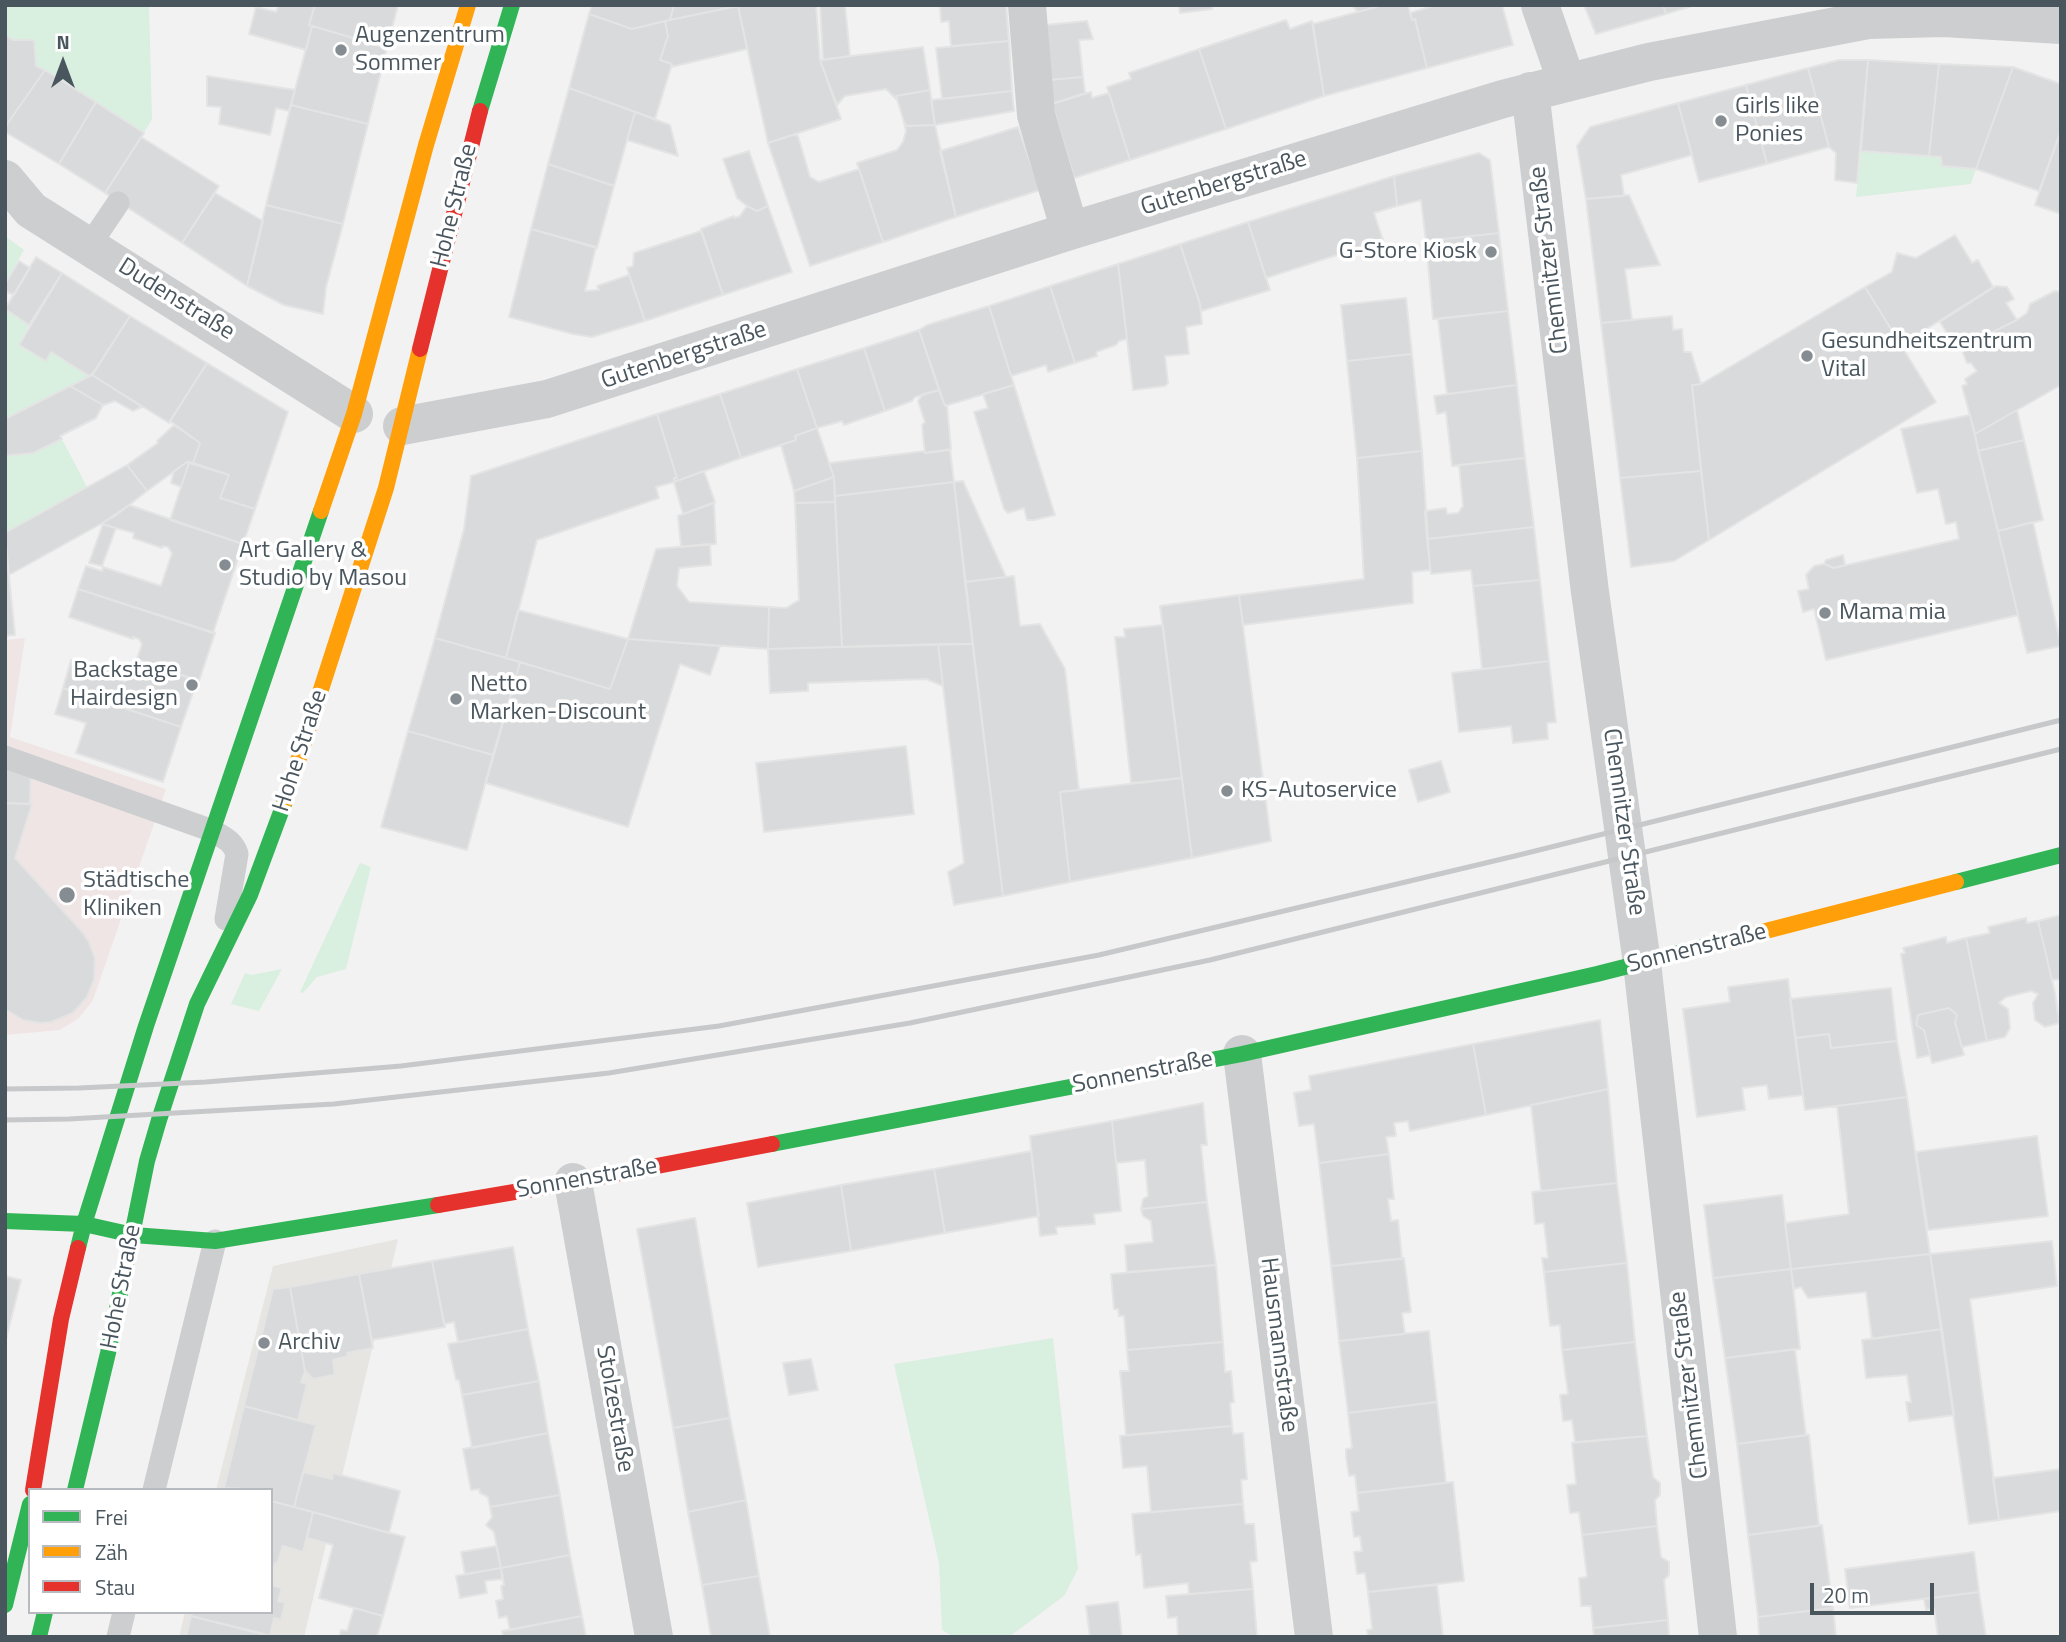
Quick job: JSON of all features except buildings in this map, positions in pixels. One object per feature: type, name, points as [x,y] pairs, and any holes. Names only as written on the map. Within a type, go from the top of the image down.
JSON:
[{"type":"main road","name":"Hohe Straße","points":[[75,1488],[108,1353],[147,1161],[159,1120],[197,1004],[250,895],[278,821],[386,488],[378,420],[426,145],[468,5]]},
{"type":"main road","name":"Hohe Straße","points":[[33,1488],[61,1319],[84,1224],[146,1026],[213,831],[378,420],[472,138],[512,5]]},
{"type":"main road","name":"Sonnenstraße","points":[[215,1241],[573,1182],[1241,1054],[1642,963],[2061,855]]},
{"type":"main road","points":[[5,1221],[84,1224],[135,1222]]},
{"type":"main road","points":[[5,1605],[28,1512]]},
{"type":"main road","points":[[39,1637],[45,1614]]},
{"type":"street","points":[[1027,5],[1036,116],[1070,231]]},
{"type":"street","points":[[1540,5],[1567,83]]},
{"type":"street","name":"Gutenbergstraße","points":[[378,420],[547,399],[1070,231],[1530,91],[1649,62],[1868,20],[1944,18],[2061,24]]},
{"type":"street","name":"Chemnitzer Straße","points":[[1530,91],[1590,592],[1642,963],[1718,1637]]},
{"type":"street","name":"Dudenstraße","points":[[5,180],[31,210],[378,420]]},
{"type":"street","name":"Hausmannstraße","points":[[1241,1054],[1314,1637]]},
{"type":"street","name":"Stolzestraße","points":[[573,1182],[654,1637]]},
{"type":"street","points":[[135,1222],[215,1241]]},
{"type":"lane","points":[[89,246],[118,203]]},
{"type":"lane","points":[[5,757],[213,831],[230,842],[237,854],[221,953]]},
{"type":"lane","points":[[154,1488],[215,1241]]},
{"type":"lane","points":[[118,1637],[124,1614]]},
{"type":"shaded area","name":"Städtische Kliniken","points":[[25,638],[10,737],[166,789],[93,1000],[79,1018],[60,1030],[5,1035],[5,640]]},
{"type":"shaded area","points":[[398,1239],[304,1637],[179,1637],[185,1614],[273,1614],[273,1488],[217,1488],[273,1266]]},
{"type":"green space","points":[[5,5],[149,5],[152,119],[144,133],[36,66],[34,40],[13,40],[5,35]]},
{"type":"green space","points":[[1861,151],[1941,157],[1942,166],[1976,169],[1971,184],[1856,197]]},
{"type":"green space","points":[[5,236],[24,250],[5,283]]},
{"type":"green space","points":[[5,310],[29,325],[19,346],[45,361],[51,352],[92,375],[5,419]]},
{"type":"green space","points":[[62,439],[87,487],[5,533],[5,456]]},
{"type":"green space","points":[[360,863],[371,867],[346,969],[317,977],[303,993],[300,992]]},
{"type":"green space","points":[[282,969],[259,1011],[231,1004],[245,973],[251,975]]},
{"type":"green space","points":[[1053,1338],[1078,1569],[1064,1596],[1009,1637],[954,1637],[942,1630],[939,1563],[894,1364]]},
{"type":"railway","points":[[5,1089],[206,1082],[401,1066],[719,1026],[1099,955],[1519,855],[2061,720]]},
{"type":"railway","points":[[5,1120],[69,1119],[334,1104],[609,1073],[910,1023],[1210,960],[2061,749]]},
{"type":"traffic: fast","points":[[480,111],[512,5]]},
{"type":"traffic: fast","points":[[78,1248],[146,1026],[321,511]]},
{"type":"traffic: fast","points":[[75,1488],[108,1353],[147,1161],[159,1120],[197,1004],[250,895],[285,801]]},
{"type":"traffic: fast","points":[[1956,882],[2061,855]]},
{"type":"traffic: fast","points":[[772,1144],[1242,1054],[1597,974],[1719,943]]},
{"type":"traffic: fast","points":[[5,1221],[84,1224],[133,1235],[215,1241],[438,1205]]},
{"type":"traffic: fast","points":[[5,1605],[28,1512]]},
{"type":"traffic: fast","points":[[39,1637],[45,1614]]},
{"type":"traffic: slow","points":[[321,511],[354,414],[426,145],[468,5]]},
{"type":"traffic: slow","points":[[285,801],[386,488],[420,349]]},
{"type":"traffic: slow","points":[[1719,943],[1956,882]]},
{"type":"traffic: jam","points":[[420,349],[480,111]]},
{"type":"traffic: jam","points":[[438,1205],[772,1144]]},
{"type":"traffic: jam","points":[[33,1488],[61,1319],[78,1248]]},
{"type":"place","name":"Augenzentrum Sommer","points":[[341,50]]},
{"type":"place","name":"Girls like Ponies","points":[[1721,121]]},
{"type":"place","name":"G-Store Kiosk","points":[[1491,252]]},
{"type":"place","name":"Gesundheitszentrum Vital","points":[[1807,356]]},
{"type":"place","name":"Art Gallery & Studio by Masou","points":[[225,565]]},
{"type":"place","name":"Mama mia","points":[[1825,613]]},
{"type":"place","name":"Backstage Hairdesign","points":[[192,685]]},
{"type":"place","name":"Netto Marken-Discount","points":[[456,699]]},
{"type":"place","name":"KS-Autoservice","points":[[1227,791]]},
{"type":"place","name":"Städtische Kliniken","points":[[67,895]]},
{"type":"place","name":"Archiv","points":[[264,1343]]}]
